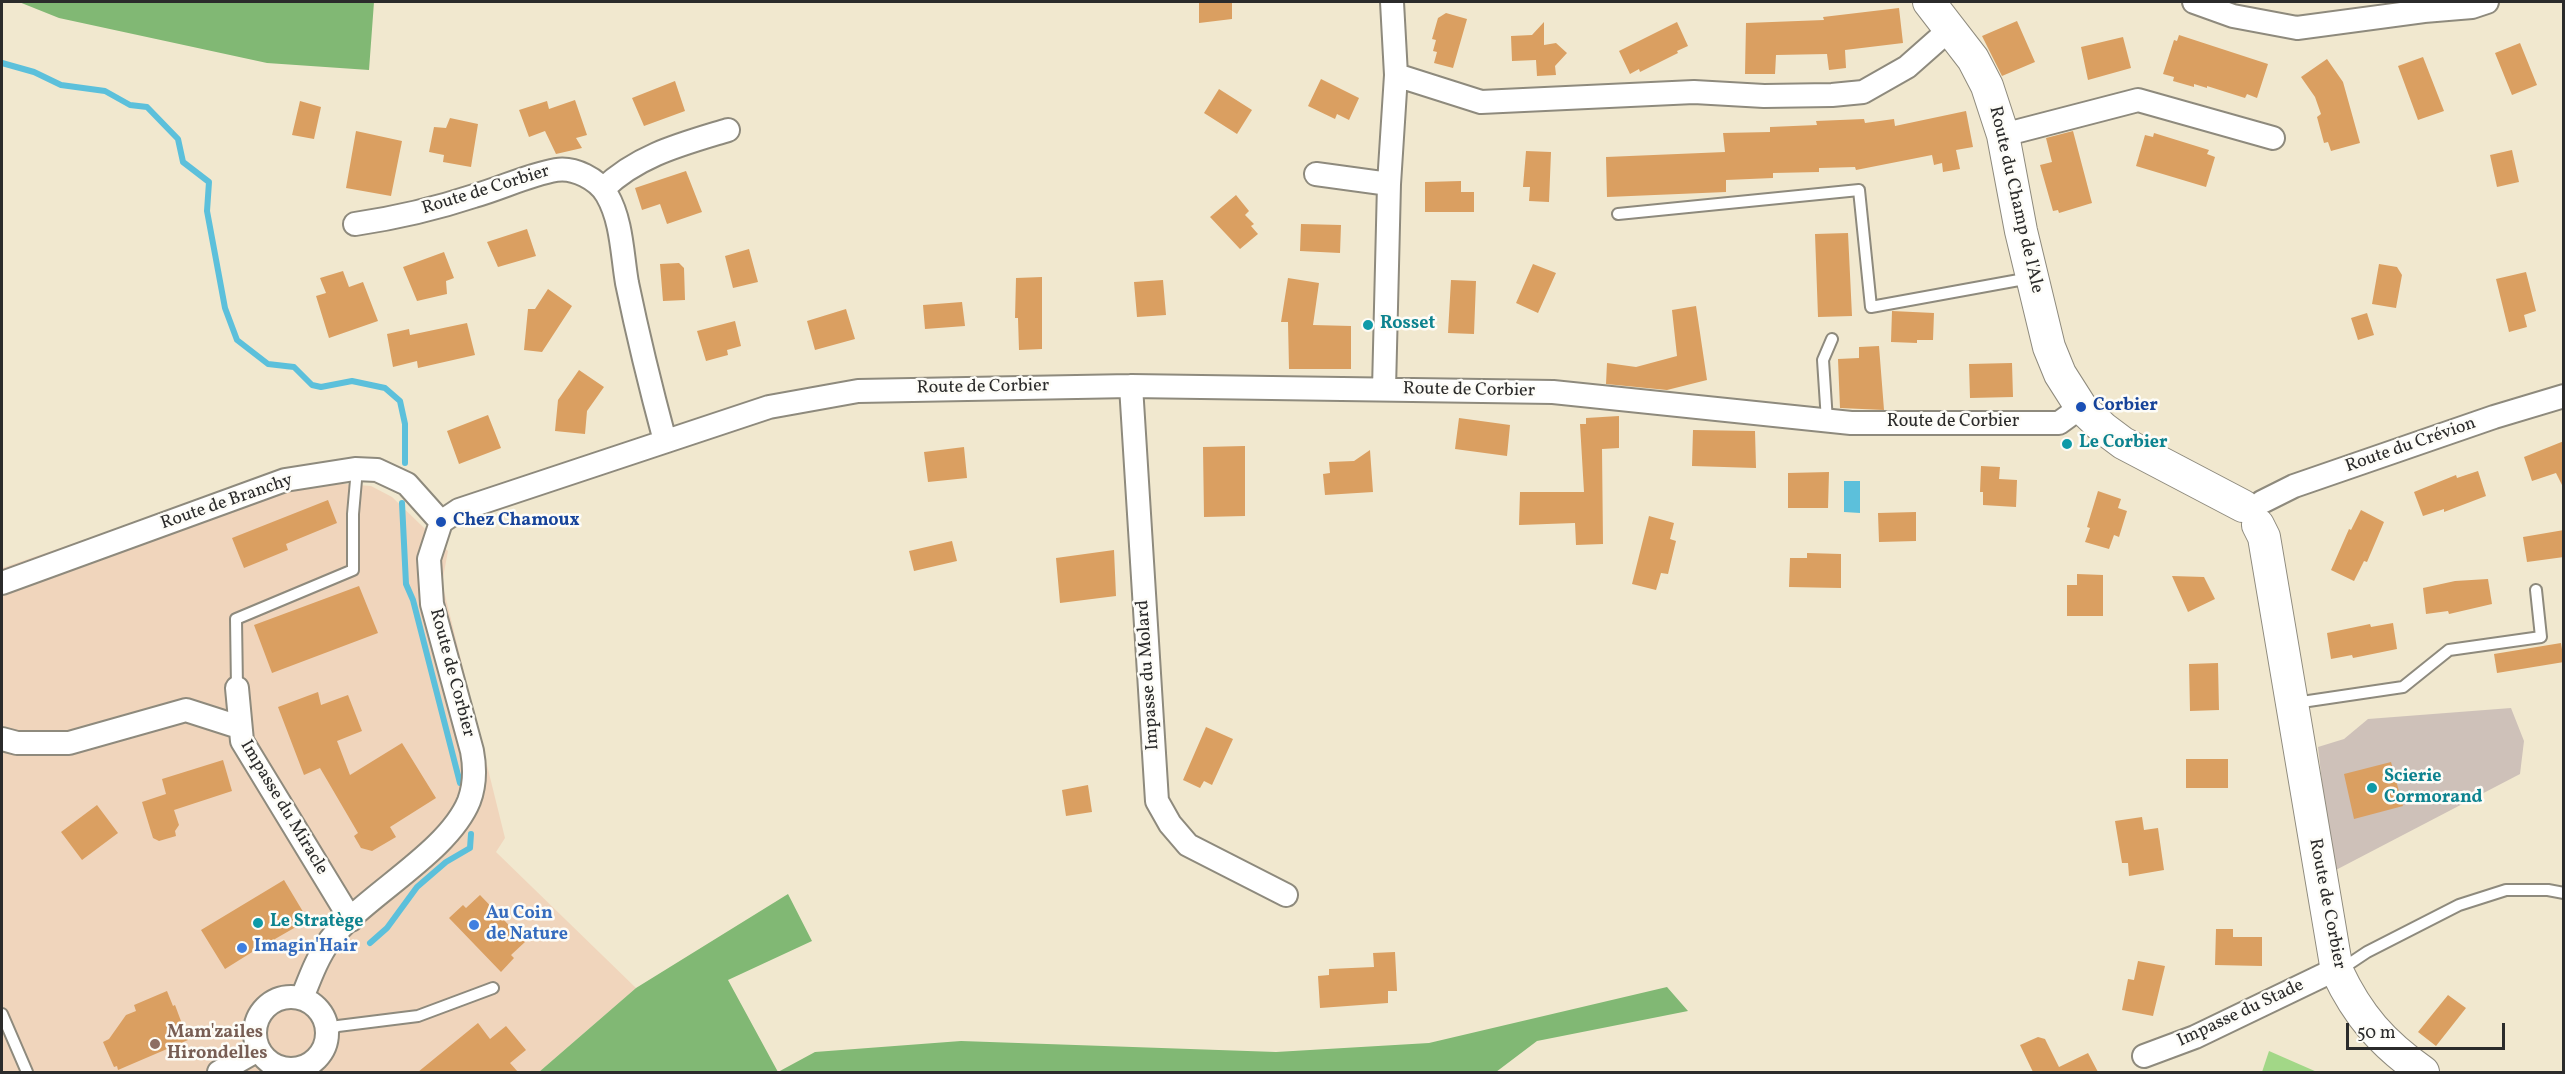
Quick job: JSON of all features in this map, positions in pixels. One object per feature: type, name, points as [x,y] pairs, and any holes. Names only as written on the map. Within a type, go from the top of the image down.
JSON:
[{"type":"street","points":[[1384,389],[1389,184],[1396,75],[1392,2]]},
{"type":"street","name":"Route du Champ de l'Ale","points":[[1929,2],[1972,59],[1987,86],[2003,135],[2021,231],[2049,346],[2060,374],[2081,407]]},
{"type":"street","points":[[2194,2],[2233,16],[2297,28],[2472,7],[2487,2]]},
{"type":"street","points":[[1396,75],[1481,102],[1694,92],[1764,96],[1832,95],[1863,92],[1907,67],[1950,29]]},
{"type":"street","points":[[2003,135],[2138,100],[2273,138]]},
{"type":"street","points":[[665,441],[644,363],[618,223],[603,189],[628,167],[663,149],[728,130]]},
{"type":"street","name":"Route de Corbier","points":[[355,224],[391,219],[559,170],[589,177],[603,189]]},
{"type":"street","points":[[1316,174],[1389,184]]},
{"type":"street","name":"Route de Corbier","points":[[302,998],[323,951],[351,920],[445,836],[463,813],[473,786],[472,751],[432,604],[429,559],[441,522],[459,510],[665,441],[769,407],[858,391],[1131,386],[1553,392],[1851,423],[2059,423],[2081,407]]},
{"type":"street","name":"Impasse du Molard","points":[[1131,386],[1157,801],[1170,824],[1188,845],[1286,895]]},
{"type":"street","name":"Route du Crévion","points":[[2254,511],[2305,482],[2494,417],[2564,396]]},
{"type":"street","points":[[2081,407],[2123,443],[2254,511]]},
{"type":"street","name":"Route de Branchy","points":[[2,584],[285,480],[357,469],[377,470],[407,484],[441,522]]},
{"type":"street","name":"Route de Corbier","points":[[2254,511],[2264,537],[2337,971],[2356,1009],[2378,1035],[2398,1054],[2423,1072]]},
{"type":"street","name":"Impasse du Miracle","points":[[237,688],[242,741],[351,920]]},
{"type":"street","points":[[2,739],[17,742],[69,743],[186,710],[239,726]]},
{"type":"street","name":"Impasse du Stade","points":[[2144,1056],[2195,1037],[2328,973],[2337,971]]},
{"type":"street","points":[[287,997],[302,998],[314,1005],[324,1017],[327,1031],[326,1044],[314,1068],[294,1070],[277,1068],[266,1061],[258,1050],[254,1037],[256,1022],[262,1010],[273,1001],[287,997]]},
{"type":"street","points":[[219,1072],[258,1050]]},
{"type":"lane","points":[[1618,214],[1859,190],[1871,307],[2033,278]]},
{"type":"lane","points":[[1827,421],[1823,360],[1832,339]]},
{"type":"lane","points":[[237,688],[236,619],[353,570],[353,514],[357,469]]},
{"type":"lane","points":[[2291,704],[2403,687],[2449,650],[2541,637],[2536,590]]},
{"type":"lane","points":[[2337,971],[2367,952],[2459,905],[2506,890],[2548,890],[2564,893]]},
{"type":"lane","points":[[327,1031],[338,1026],[418,1016],[493,988]]},
{"type":"lane","points":[[2,1014],[27,1072]]},
{"type":"shaded area","points":[[264,478],[371,486],[392,497],[448,551],[442,583],[505,838],[496,852],[636,988],[539,1072],[2,1072],[2,568]]},
{"type":"shaded area","points":[[2511,708],[2524,741],[2520,774],[2332,872],[2318,747],[2344,739],[2368,719]]},
{"type":"green space","points":[[19,2],[374,2],[369,70],[267,63],[59,18]]},
{"type":"green space","points":[[788,894],[812,941],[728,980],[778,1072],[539,1072],[636,988]]},
{"type":"green space","points":[[1667,987],[1688,1011],[1537,1041],[1496,1072],[778,1072],[815,1052],[961,1041],[1276,1052],[1429,1043]]},
{"type":"green space","points":[[2269,1051],[2317,1072],[2262,1072]]},
{"type":"water","points":[[1844,481],[1860,481],[1860,513],[1844,512]]},
{"type":"building","points":[[1199,2],[1232,2],[1232,19],[1199,23]]},
{"type":"building","points":[[1899,8],[1903,43],[1845,50],[1846,68],[1829,70],[1827,54],[1776,55],[1775,74],[1745,74],[1746,23],[1824,20],[1823,17]]},
{"type":"building","points":[[1446,13],[1467,19],[1453,68],[1434,63],[1437,52],[1433,51],[1436,40],[1432,39],[1438,18]]},
{"type":"building","points":[[2017,21],[2035,62],[2002,76],[1982,36]]},
{"type":"building","points":[[1544,22],[1544,45],[1556,43],[1567,53],[1555,66],[1556,75],[1537,76],[1536,60],[1512,61],[1511,36],[1532,35]]},
{"type":"building","points":[[1677,22],[1688,46],[1640,72],[1639,69],[1630,74],[1619,51]]},
{"type":"building","points":[[2179,35],[2268,64],[2257,98],[2247,94],[2245,98],[2207,86],[2207,88],[2194,84],[2194,87],[2173,81],[2174,77],[2163,74],[2174,40],[2177,41]]},
{"type":"building","points":[[2123,37],[2131,68],[2088,80],[2081,47]]},
{"type":"building","points":[[2520,43],[2537,85],[2512,95],[2495,53]]},
{"type":"building","points":[[2423,57],[2444,111],[2418,120],[2398,66]]},
{"type":"building","points":[[2327,59],[2343,82],[2360,143],[2331,151],[2328,142],[2324,143],[2317,117],[2321,114],[2315,97],[2301,77]]},
{"type":"building","points":[[1321,79],[1359,98],[1349,120],[1337,114],[1335,119],[1308,106]]},
{"type":"building","points":[[675,81],[685,111],[644,126],[632,98]]},
{"type":"building","points":[[1219,89],[1252,110],[1237,134],[1204,113]]},
{"type":"building","points":[[575,100],[587,135],[576,138],[582,148],[556,154],[545,131],[529,137],[519,110],[547,101],[549,109]]},
{"type":"building","points":[[300,101],[321,107],[314,139],[292,135]]},
{"type":"building","points":[[1966,111],[1973,147],[1956,150],[1960,169],[1943,172],[1942,163],[1934,165],[1932,155],[1856,170],[1855,167],[1819,168],[1819,172],[1773,173],[1773,178],[1726,180],[1726,192],[1607,197],[1606,157],[1725,152],[1723,133],[1770,132],[1770,127],[1817,125],[1816,121],[1864,119],[1865,123],[1894,119],[1895,126]]},
{"type":"building","points":[[450,118],[478,124],[471,167],[443,162],[444,155],[429,152],[434,127],[446,128]]},
{"type":"building","points":[[356,131],[402,141],[391,196],[346,188]]},
{"type":"building","points":[[2073,131],[2092,203],[2059,213],[2058,210],[2053,211],[2040,165],[2052,162],[2046,138]]},
{"type":"building","points":[[2154,133],[2209,150],[2207,154],[2215,157],[2206,187],[2136,166],[2145,135],[2153,137]]},
{"type":"building","points":[[2512,150],[2519,182],[2497,187],[2490,155]]},
{"type":"building","points":[[1526,151],[1551,152],[1549,202],[1529,201],[1530,187],[1523,187]]},
{"type":"building","points":[[686,171],[702,212],[667,224],[660,204],[642,210],[635,188]]},
{"type":"building","points":[[1461,181],[1461,192],[1474,192],[1474,212],[1425,212],[1425,182]]},
{"type":"building","points":[[1236,195],[1249,211],[1245,215],[1254,224],[1251,226],[1258,234],[1240,249],[1210,217]]},
{"type":"building","points":[[1301,224],[1341,225],[1340,253],[1300,251]]},
{"type":"building","points":[[527,229],[536,256],[498,267],[487,242]]},
{"type":"building","points":[[1848,233],[1852,316],[1818,317],[1815,234]]},
{"type":"building","points":[[749,249],[758,282],[733,288],[725,256]]},
{"type":"building","points":[[444,252],[454,278],[446,281],[447,294],[417,301],[403,267]]},
{"type":"building","points":[[679,263],[684,268],[685,300],[663,301],[660,264]]},
{"type":"building","points":[[1533,264],[1556,273],[1538,313],[1516,303]]},
{"type":"building","points":[[2379,264],[2397,267],[2402,275],[2396,308],[2372,304]]},
{"type":"building","points":[[343,271],[349,287],[363,282],[378,321],[329,338],[316,296],[326,293],[320,278]]},
{"type":"building","points":[[2526,272],[2536,311],[2524,315],[2527,327],[2509,332],[2496,279]]},
{"type":"building","points":[[1042,277],[1042,349],[1019,350],[1018,318],[1015,318],[1016,278]]},
{"type":"building","points":[[1288,278],[1319,283],[1313,325],[1351,326],[1351,369],[1289,369],[1288,322],[1281,322]]},
{"type":"building","points":[[1163,280],[1166,315],[1137,317],[1134,282]]},
{"type":"building","points":[[1451,280],[1476,281],[1474,334],[1448,333]]},
{"type":"building","points":[[548,289],[572,306],[542,352],[524,350],[528,309],[535,309]]},
{"type":"building","points":[[962,302],[965,326],[925,329],[923,305]]},
{"type":"building","points":[[1696,306],[1707,380],[1667,390],[1606,384],[1607,363],[1636,367],[1677,356],[1672,310]]},
{"type":"building","points":[[846,309],[855,339],[815,350],[807,321]]},
{"type":"building","points":[[1892,311],[1934,313],[1933,340],[1917,340],[1917,343],[1891,342]]},
{"type":"building","points":[[2367,313],[2374,335],[2358,340],[2351,318]]},
{"type":"building","points":[[735,321],[741,346],[727,350],[728,355],[706,361],[697,331]]},
{"type":"building","points":[[467,323],[475,355],[418,368],[417,361],[393,367],[387,334],[409,329],[410,335]]},
{"type":"building","points":[[1879,346],[1884,410],[1840,408],[1838,359],[1859,358],[1859,347]]},
{"type":"building","points":[[2012,363],[2013,397],[1970,398],[1969,364]]},
{"type":"building","points":[[579,370],[604,387],[587,411],[585,434],[555,431],[558,400]]},
{"type":"building","points":[[488,415],[501,448],[459,464],[447,431]]},
{"type":"building","points":[[1619,416],[1619,448],[1602,449],[1603,544],[1576,545],[1575,523],[1519,525],[1520,492],[1584,492],[1580,424],[1586,424],[1586,418]]},
{"type":"building","points":[[1459,418],[1510,425],[1507,456],[1455,449]]},
{"type":"building","points":[[1693,430],[1755,431],[1756,468],[1692,466]]},
{"type":"building","points":[[2564,441],[2564,489],[2556,473],[2532,481],[2524,457]]},
{"type":"building","points":[[1245,446],[1245,516],[1204,517],[1203,447]]},
{"type":"building","points":[[964,447],[967,478],[928,482],[924,452]]},
{"type":"building","points":[[1370,450],[1373,492],[1325,495],[1323,474],[1330,473],[1329,462],[1354,461]]},
{"type":"building","points":[[1981,466],[2000,467],[1999,479],[2017,480],[2016,507],[1983,505],[1983,492],[1980,492]]},
{"type":"building","points":[[2478,471],[2486,496],[2444,512],[2444,509],[2423,516],[2414,492],[2456,475],[2457,478]]},
{"type":"building","points":[[1829,472],[1828,508],[1788,508],[1788,473]]},
{"type":"building","points":[[2098,491],[2121,499],[2118,508],[2127,511],[2119,537],[2114,535],[2109,549],[2085,542]]},
{"type":"building","points":[[328,500],[337,523],[286,544],[288,550],[244,568],[232,538]]},
{"type":"building","points":[[2361,510],[2384,522],[2367,562],[2364,561],[2354,581],[2331,570],[2349,529],[2351,530]]},
{"type":"building","points":[[1916,512],[1916,541],[1879,542],[1878,513]]},
{"type":"building","points":[[1649,516],[1674,523],[1670,539],[1676,541],[1668,574],[1661,573],[1656,590],[1632,584]]},
{"type":"building","points":[[2564,530],[2564,557],[2527,562],[2523,537]]},
{"type":"building","points":[[952,541],[957,561],[914,571],[909,551]]},
{"type":"building","points":[[1114,550],[1116,596],[1060,603],[1056,558]]},
{"type":"building","points":[[1807,553],[1841,554],[1841,588],[1789,587],[1790,558],[1807,558]]},
{"type":"building","points":[[2077,574],[2103,575],[2103,616],[2067,616],[2067,585],[2077,585]]},
{"type":"building","points":[[2172,576],[2204,577],[2215,599],[2188,612]]},
{"type":"building","points":[[2488,579],[2492,604],[2449,614],[2448,611],[2426,614],[2423,588],[2455,581]]},
{"type":"building","points":[[359,586],[378,633],[272,673],[254,625]]},
{"type":"building","points":[[2393,623],[2397,649],[2353,658],[2352,655],[2331,659],[2327,633],[2370,624],[2371,627]]},
{"type":"building","points":[[2561,643],[2564,662],[2497,673],[2494,654]]},
{"type":"building","points":[[2218,663],[2219,710],[2190,711],[2189,664]]},
{"type":"building","points":[[318,692],[321,705],[348,695],[362,731],[337,741],[350,775],[402,743],[436,798],[390,827],[396,837],[372,851],[361,848],[354,836],[358,833],[320,768],[304,775],[278,707]]},
{"type":"building","points":[[1206,727],[1233,739],[1212,785],[1204,781],[1200,788],[1183,780]]},
{"type":"building","points":[[2186,759],[2228,759],[2228,788],[2186,788]]},
{"type":"building","points":[[223,760],[232,791],[174,810],[179,825],[175,831],[176,836],[159,841],[153,838],[142,802],[166,794],[162,779]]},
{"type":"building","name":"Scierie Cormorand","points":[[2391,762],[2403,806],[2354,819],[2344,774]]},
{"type":"building","points":[[1088,785],[1092,812],[1066,816],[1062,790]]},
{"type":"building","points":[[97,805],[118,833],[82,860],[61,832]]},
{"type":"building","points":[[2142,817],[2144,830],[2158,828],[2164,870],[2129,876],[2128,863],[2122,863],[2115,821]]},
{"type":"building","name":"Le Stratège","points":[[284,880],[308,920],[275,939],[277,943],[260,953],[257,949],[225,969],[201,930]]},
{"type":"building","points":[[480,895],[525,942],[511,955],[514,958],[501,972],[449,918],[463,905],[466,908]]},
{"type":"building","points":[[2216,929],[2233,929],[2233,937],[2262,937],[2262,966],[2215,965]]},
{"type":"building","points":[[1395,952],[1397,991],[1388,991],[1388,1003],[1320,1008],[1318,976],[1329,975],[1329,969],[1374,967],[1373,953]]},
{"type":"building","points":[[2138,961],[2165,966],[2153,1016],[2122,1010],[2128,979],[2134,980]]},
{"type":"building","points":[[167,991],[173,1006],[175,1005],[188,1040],[118,1070],[117,1066],[114,1067],[103,1042],[109,1039],[126,1015],[136,1011],[134,1005]]},
{"type":"building","points":[[2448,995],[2466,1008],[2436,1046],[2418,1032]]},
{"type":"building","points":[[478,1023],[490,1039],[506,1026],[526,1050],[510,1063],[518,1072],[418,1072]]},
{"type":"building","points":[[2038,1037],[2045,1039],[2059,1067],[2088,1053],[2098,1072],[2033,1072],[2020,1045]]},
{"type":"waterway","points":[[2,63],[34,72],[61,85],[105,91],[130,105],[147,107],[178,139],[183,162],[209,182],[207,211],[225,308],[237,340],[268,364],[294,367],[312,385],[321,387],[352,381],[385,388],[400,401],[405,424],[405,463]]},
{"type":"waterway","points":[[402,503],[406,584],[413,600],[460,783]]},
{"type":"waterway","points":[[370,943],[387,928],[417,887],[446,862],[470,848],[471,834]]},
{"type":"place","name":"Rosset","points":[[1368,325]]},
{"type":"place","name":"Corbier","points":[[2081,407]]},
{"type":"place","name":"Le Corbier","points":[[2067,444]]},
{"type":"place","name":"Chez Chamoux","points":[[441,522]]},
{"type":"place","name":"Scierie Cormorand","points":[[2372,788]]},
{"type":"place","name":"Le Stratège","points":[[258,923]]},
{"type":"place","name":"Au Coin de Nature","points":[[474,925]]},
{"type":"place","name":"Imagin'Hair","points":[[242,948]]},
{"type":"place","name":"Mam'zailes Hirondelles","points":[[155,1044]]}]
